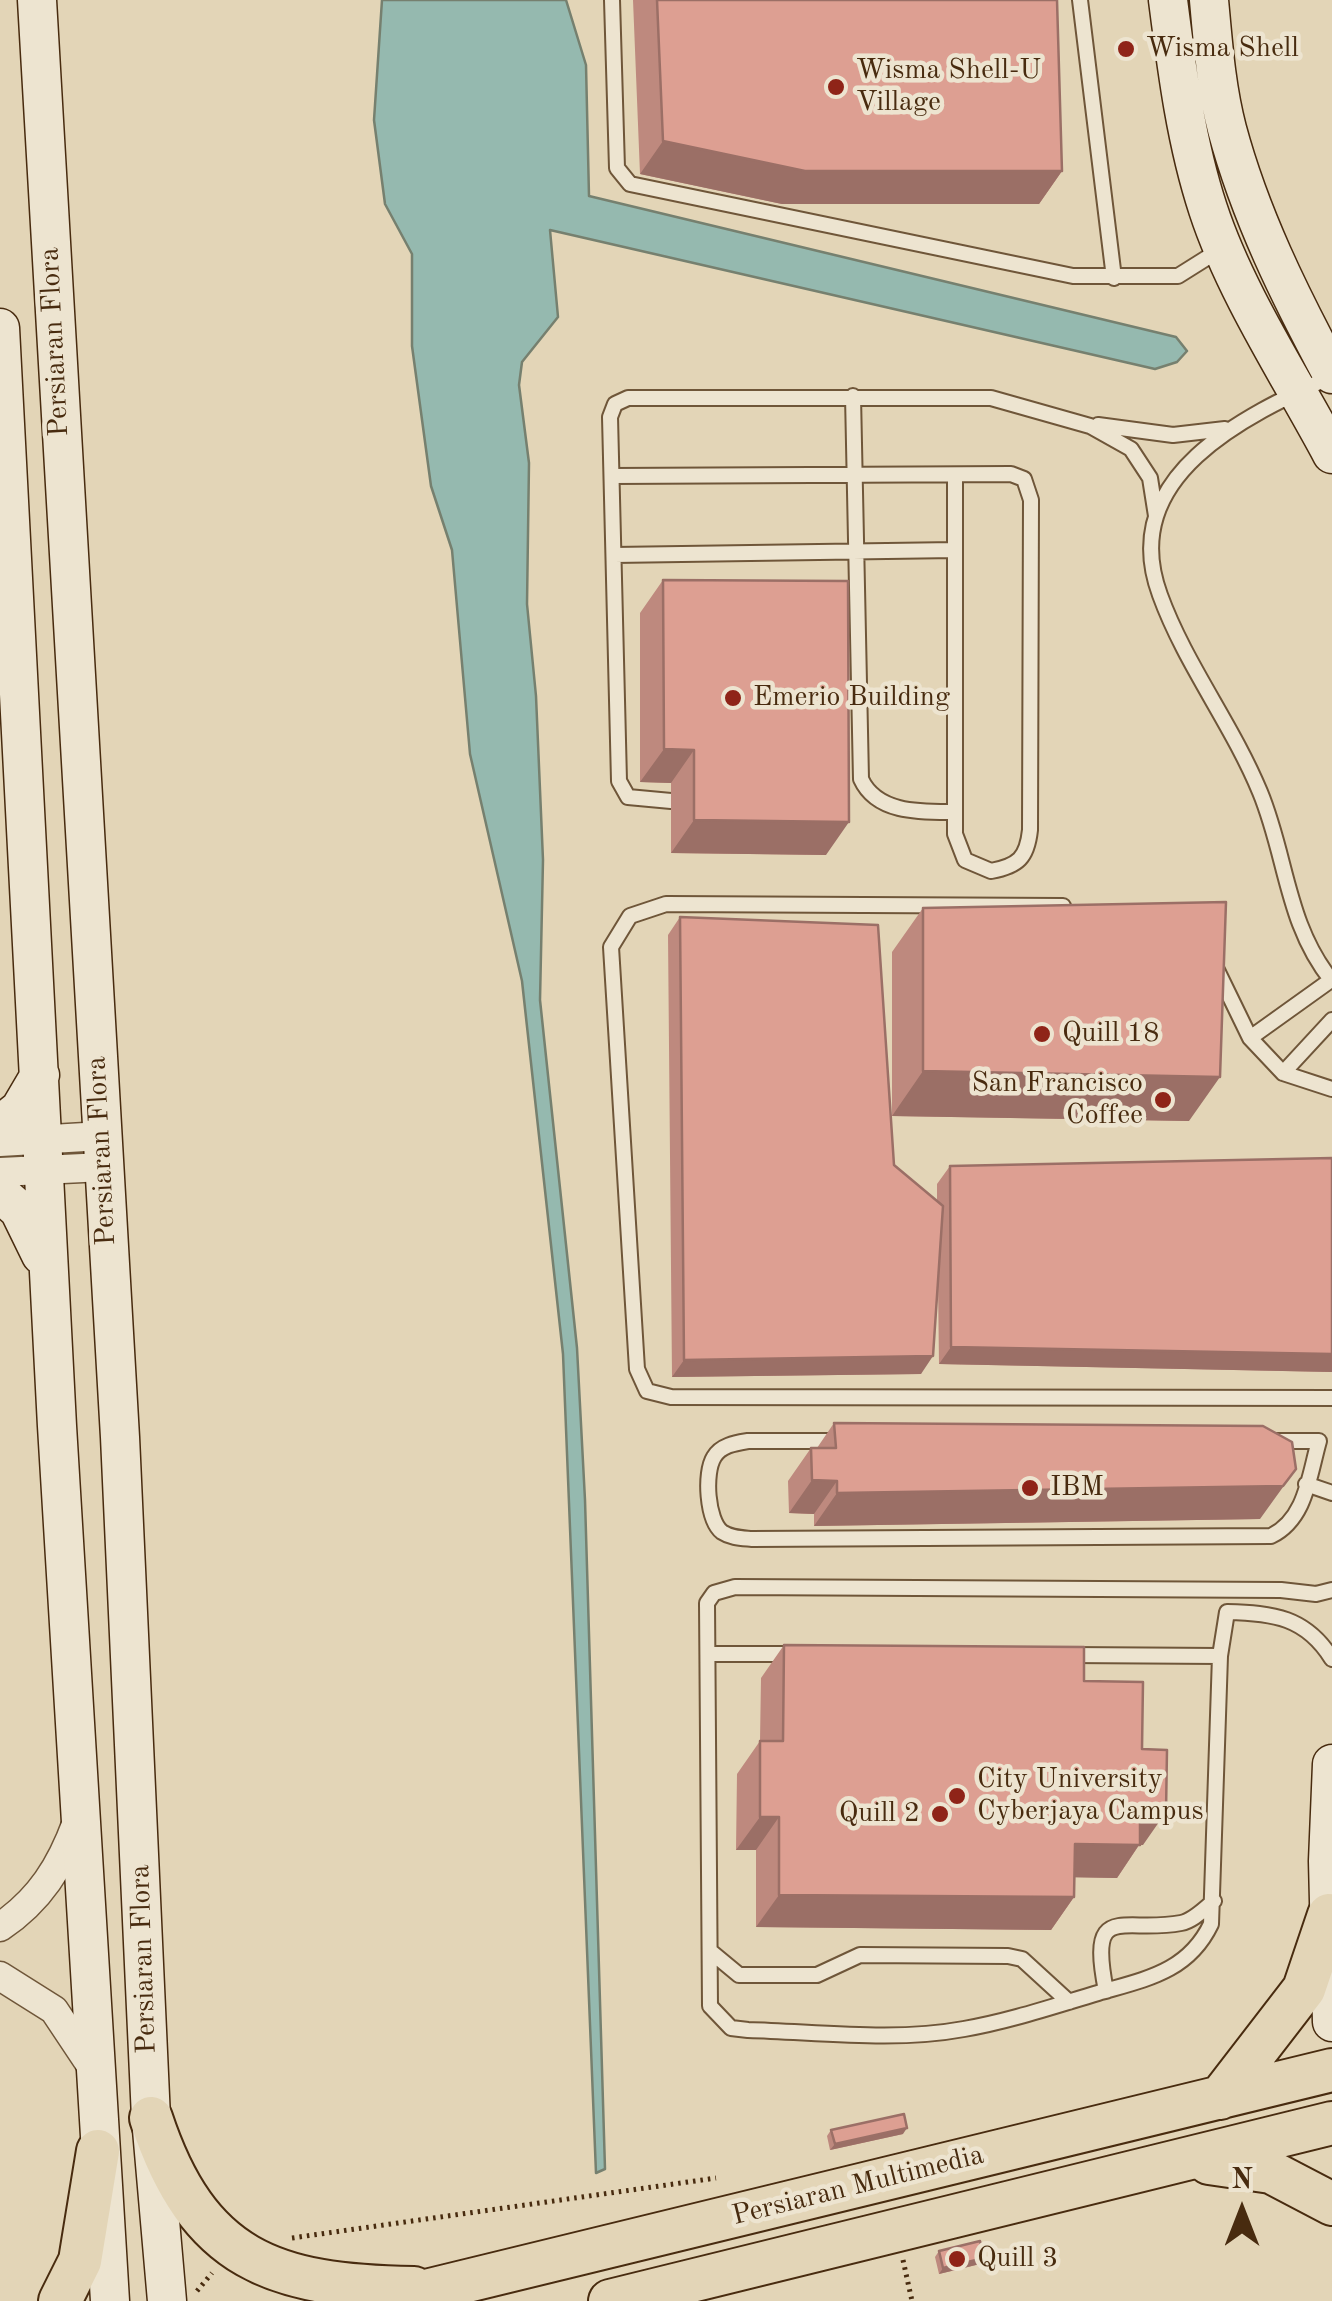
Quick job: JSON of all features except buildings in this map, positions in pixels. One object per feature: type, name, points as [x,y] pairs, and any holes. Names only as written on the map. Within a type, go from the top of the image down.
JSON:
[{"type":"main road","name":"Persiaran Flora","points":[[37,0],[103,1152],[151,2118],[167,2301]]},
{"type":"main road","points":[[1168,0],[1194,155],[1224,248],[1321,381]]},
{"type":"main road","points":[[1209,0],[1226,126],[1245,186],[1321,381],[1332,454]]},
{"type":"main road","name":"Persiaran Flora","points":[[0,328],[49,1282],[98,2151],[110,2301]]},
{"type":"main road","points":[[0,1125],[20,1109],[40,1074]]},
{"type":"main road","points":[[0,1192],[34,1234],[49,1282]]},
{"type":"main road","points":[[1332,1764],[1328,1915],[1332,2022]]},
{"type":"main road","points":[[1220,2098],[1304,1989],[1328,1915]]},
{"type":"main road","name":"Persiaran Multimedia","points":[[385,2301],[1332,2070]]},
{"type":"main road","points":[[151,2118],[166,2162],[185,2193],[208,2225],[234,2248],[270,2269],[307,2281],[436,2289]]},
{"type":"main road","name":"Persiaran Multimedia","points":[[610,2301],[1332,2123]]},
{"type":"main road","points":[[60,2301],[80,2260],[98,2151]]},
{"type":"main road","points":[[1179,2161],[1271,2172],[1332,2204]]},
{"type":"street","points":[[0,1142],[43,1155]]},
{"type":"street","points":[[0,1172],[43,1155],[103,1152]]},
{"type":"street","points":[[0,1926],[48,1883],[64,1858],[80,1812]]},
{"type":"street","points":[[0,1976],[54,2010],[94,2072]]},
{"type":"lane","points":[[612,0],[616,168],[630,184],[1073,276],[1178,276],[1224,248]]},
{"type":"lane","points":[[1080,0],[1114,278]]},
{"type":"lane","points":[[1156,516],[1191,460],[1233,428],[1321,381]]},
{"type":"lane","points":[[671,802],[638,800],[621,791],[610,417],[615,404],[628,398],[970,394],[1090,426],[1131,449],[1150,478],[1156,516],[1151,544],[1160,594],[1261,794],[1300,934],[1331,981],[1250,1038]]},
{"type":"lane","points":[[853,396],[861,779],[874,796],[899,808],[956,812]]},
{"type":"lane","points":[[1063,419],[1174,435],[1233,428]]},
{"type":"lane","points":[[612,476],[1012,474],[1024,479],[1030,487],[1028,852],[1008,868],[978,869],[958,848],[956,475]]},
{"type":"lane","points":[[614,555],[956,550]]},
{"type":"lane","points":[[1076,906],[666,904],[630,916],[611,947],[638,1369],[647,1391],[691,1397],[1332,1398]]},
{"type":"lane","points":[[1210,955],[1250,1038],[1283,1073],[1332,1090]]},
{"type":"lane","points":[[1283,1073],[1332,1020]]},
{"type":"lane","points":[[748,1441],[1254,1441],[1326,1442],[1306,1484],[1297,1516],[1286,1529],[1255,1538],[736,1538],[714,1524],[710,1467],[721,1449],[748,1441]]},
{"type":"lane","points":[[1254,1441],[1254,1460]]},
{"type":"lane","points":[[1306,1484],[1332,1492]]},
{"type":"lane","points":[[1255,1519],[1255,1538]]},
{"type":"lane","points":[[1227,1590],[1220,1656],[1214,1901],[1202,1941],[1175,1968],[1069,2002],[946,2031],[884,2034],[731,2028],[710,2006],[707,1603],[725,1588],[1227,1590],[1316,1594],[1332,1590]]},
{"type":"lane","points":[[1227,1612],[1265,1613],[1294,1620],[1308,1628],[1332,1659]]},
{"type":"lane","points":[[708,1654],[806,1654]]},
{"type":"lane","points":[[1043,1655],[1220,1656]]},
{"type":"lane","points":[[1106,1990],[1099,1954],[1107,1932],[1121,1924],[1180,1924],[1214,1901]]},
{"type":"lane","points":[[710,1951],[739,1974],[817,1974],[860,1955],[1008,1956],[1022,1960],[1069,2002]]},
{"type":"path","points":[[282,2240],[716,2178]]},
{"type":"path","points":[[188,2301],[234,2248]]},
{"type":"path","points":[[903,2260],[912,2301]]},
{"type":"water","points":[[382,0],[566,0],[586,65],[589,196],[1176,337],[1187,351],[1177,362],[1155,369],[550,230],[558,317],[522,362],[519,385],[529,463],[527,604],[536,696],[543,860],[540,1000],[577,1348],[585,1500],[605,2169],[596,2173],[563,1354],[522,981],[470,754],[452,550],[431,486],[412,346],[412,254],[385,204],[374,120]]},
{"type":"place","name":"Wisma Shell","points":[[1126,49]]},
{"type":"place","name":"Wisma Shell-U Village","points":[[836,87]]},
{"type":"place","name":"Emerio Building","points":[[733,698]]},
{"type":"place","name":"Quill 18","points":[[1042,1034]]},
{"type":"place","name":"San Francisco Coffee","points":[[1163,1100]]},
{"type":"place","name":"IBM","points":[[1030,1488]]},
{"type":"place","name":"City University Cyberjaya Campus","points":[[957,1796]]},
{"type":"place","name":"Quill 2","points":[[940,1814]]},
{"type":"place","name":"Quill 3","points":[[957,2259]]}]
